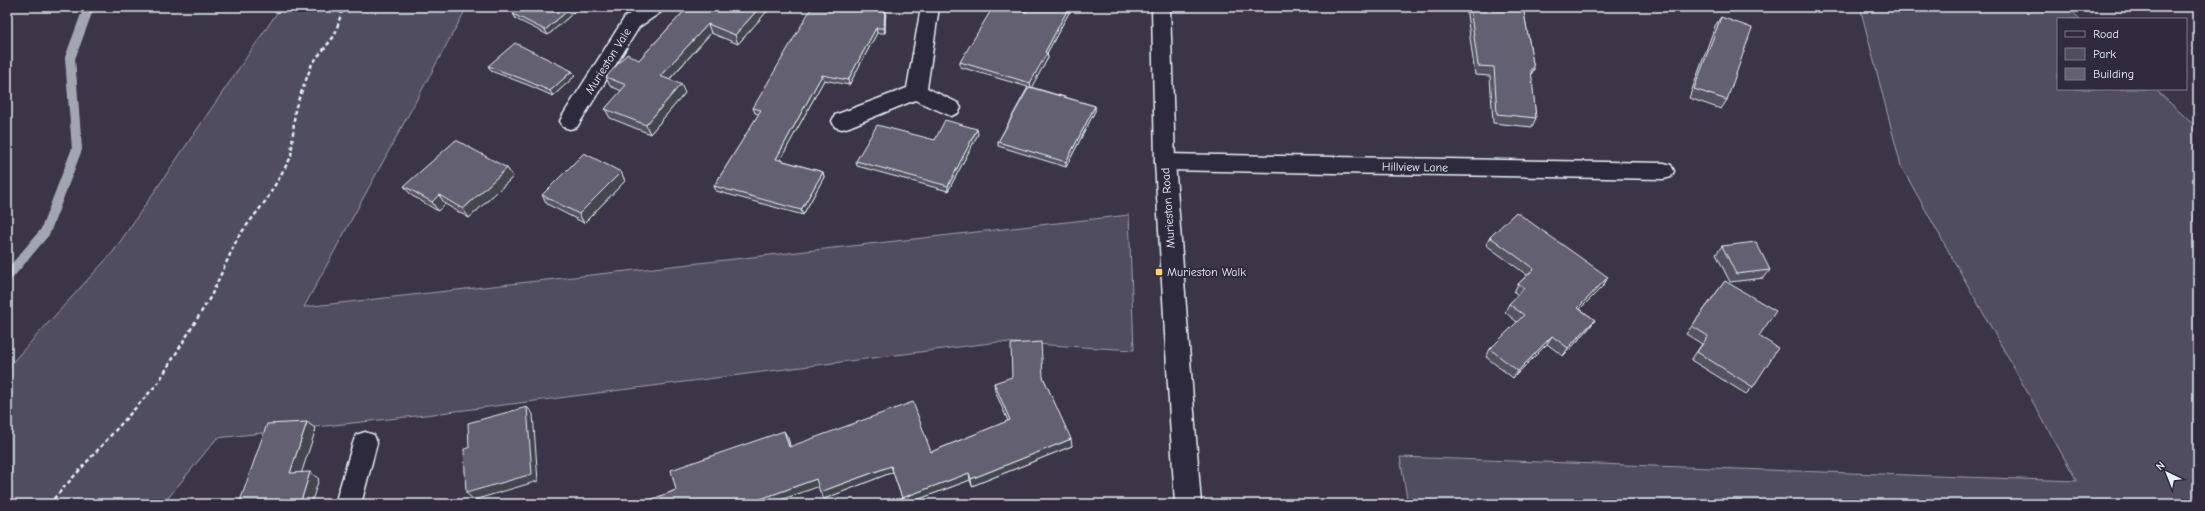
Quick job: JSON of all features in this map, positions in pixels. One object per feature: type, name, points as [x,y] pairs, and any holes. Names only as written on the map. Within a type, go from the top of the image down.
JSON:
[{"type":"street","name":"Murieston Vale","points":[[570,121],[632,22],[654,7]]},
{"type":"street","points":[[916,92],[930,7]]},
{"type":"street","name":"Murieston Road","points":[[1161,7],[1165,162],[1188,504]]},
{"type":"street","points":[[842,121],[916,92],[951,108]]},
{"type":"street","name":"Hillview Lane","points":[[1165,162],[1664,171]]},
{"type":"street","points":[[348,504],[365,443]]},
{"type":"path","points":[[49,504],[158,383],[211,296],[238,238],[267,199],[291,157],[295,109],[312,64],[335,35],[343,7]]},
{"type":"green space","points":[[281,7],[467,7],[304,307],[1129,215],[1134,350],[998,342],[425,415],[217,438],[163,504],[7,504],[7,368],[113,252]]},
{"type":"green space","points":[[1860,7],[2067,7],[2079,18],[2057,18],[2057,90],[2156,90],[2198,129],[2198,504],[1408,504],[1400,457],[2077,481],[1901,166]]},
{"type":"building","points":[[521,7],[572,7],[545,30],[513,14]]},
{"type":"building","points":[[688,7],[760,7],[735,35],[708,24],[660,76],[681,84],[646,125],[605,109],[626,85],[606,77],[627,54],[639,60]]},
{"type":"building","points":[[812,7],[885,7],[884,28],[876,28],[848,80],[822,75],[776,159],[823,172],[801,210],[714,186],[761,110],[753,108]]},
{"type":"building","points":[[993,7],[1010,7],[1027,12],[1030,7],[1069,7],[1045,52],[1047,53],[1030,83],[960,62]]},
{"type":"building","points":[[1470,7],[1523,7],[1534,69],[1531,69],[1536,118],[1497,114],[1494,67],[1478,66]]},
{"type":"building","points":[[1721,17],[1752,28],[1727,100],[1694,89]]},
{"type":"building","points":[[515,43],[572,71],[550,91],[488,66]]},
{"type":"building","points":[[1029,87],[1095,106],[1066,162],[998,142]]},
{"type":"building","points":[[945,120],[977,129],[948,186],[856,161],[877,125],[935,140]]},
{"type":"building","points":[[456,140],[507,168],[463,209],[439,195],[432,202],[404,186]]},
{"type":"building","points":[[584,153],[621,172],[579,214],[542,195]]},
{"type":"building","points":[[1516,212],[1608,277],[1578,308],[1595,320],[1568,348],[1552,336],[1518,371],[1490,349],[1524,315],[1509,304],[1524,288],[1518,284],[1534,269],[1490,237]]},
{"type":"building","points":[[1756,242],[1770,270],[1736,274],[1722,246]]},
{"type":"building","points":[[1725,281],[1776,311],[1759,336],[1778,348],[1753,387],[1697,352],[1708,336],[1692,326]]},
{"type":"building","points":[[1041,342],[1043,377],[1071,439],[971,479],[969,473],[902,498],[891,466],[820,492],[816,479],[747,504],[640,504],[676,490],[671,470],[784,431],[789,447],[913,402],[931,452],[1010,420],[994,383],[1012,377],[1011,344]]},
{"type":"building","points":[[527,407],[532,474],[466,493],[464,449],[469,448],[468,423]]},
{"type":"building","points":[[307,422],[290,473],[310,472],[300,504],[239,504],[267,424]]},
{"type":"waterway","points":[[7,277],[45,232],[77,149],[70,58],[89,7]]},
{"type":"place","name":"Murieston Walk","points":[[1159,272]]}]
